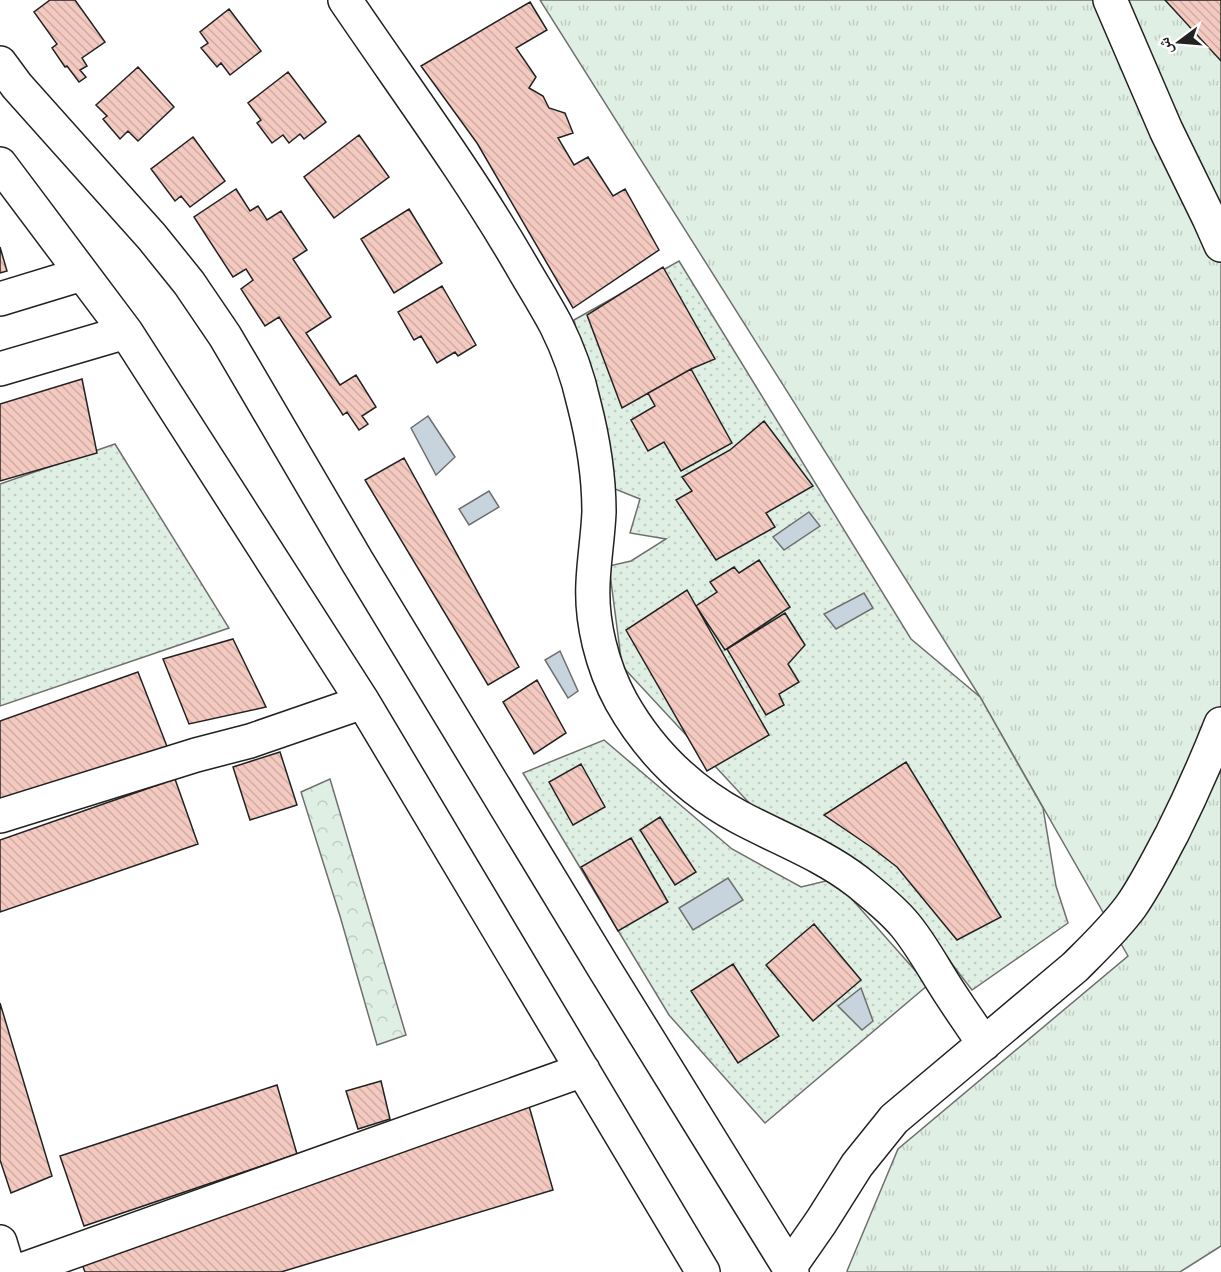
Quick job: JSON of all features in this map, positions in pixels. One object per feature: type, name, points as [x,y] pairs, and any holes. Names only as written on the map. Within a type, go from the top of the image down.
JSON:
[{"type":"street","points":[[345,0],[493,216],[557,327],[569,355],[584,403],[597,476],[598,535],[593,585],[595,621],[609,673],[629,715],[664,761],[696,789],[738,816],[842,870],[897,916],[908,928],[984,1044]]},
{"type":"street","points":[[1110,0],[1166,130],[1221,245]]},
{"type":"street","points":[[0,63],[17,86],[152,237],[189,283],[225,336],[363,571],[790,1270],[857,1165],[894,1119],[1075,967],[1099,944],[1131,907],[1180,818],[1203,770],[1221,724]]},
{"type":"street","points":[[0,164],[126,332],[363,702],[703,1272]]},
{"type":"street","points":[[0,299],[82,274]]},
{"type":"street","points":[[0,369],[126,332]]},
{"type":"street","points":[[0,816],[196,755],[250,741],[363,702]]},
{"type":"street","points":[[16,1272],[583,1070]]},
{"type":"street","points":[[0,1242],[9,1272]]},
{"type":"green space","points":[[540,0],[1221,0],[1221,1246],[1180,1272],[847,1271],[898,1149],[1128,956],[980,697]]},
{"type":"green space","points":[[679,261],[911,639],[980,697],[1043,808],[1056,886],[1068,923],[972,990],[915,916],[765,820],[622,666],[609,566],[631,561],[666,539],[630,533],[640,499],[615,489],[574,320]]},
{"type":"green space","points":[[115,444],[229,628],[0,706],[0,484]]},
{"type":"green space","points":[[604,740],[732,849],[801,887],[834,879],[928,985],[765,1123],[669,1015],[523,773]]},
{"type":"green space","points":[[330,779],[406,1035],[377,1045],[301,792]]},
{"type":"shaded area","points":[[428,416],[455,457],[436,475],[411,428]]},
{"type":"shaded area","points":[[489,491],[499,507],[469,525],[459,509]]},
{"type":"shaded area","points":[[809,512],[820,526],[784,550],[773,537]]},
{"type":"shaded area","points":[[864,593],[873,608],[836,629],[824,614]]},
{"type":"shaded area","points":[[560,651],[578,691],[568,698],[545,660]]},
{"type":"shaded area","points":[[728,878],[743,900],[693,930],[679,908]]},
{"type":"shaded area","points":[[861,988],[873,1021],[862,1030],[838,1006]]},
{"type":"building","points":[[50,0],[75,0],[105,42],[82,58],[87,66],[80,70],[86,77],[79,82],[52,48],[57,44],[34,12]]},
{"type":"building","points":[[1165,0],[1221,0],[1221,61]]},
{"type":"building","points":[[530,2],[547,30],[516,48],[536,77],[529,88],[543,96],[549,108],[565,113],[573,133],[558,138],[574,165],[588,157],[613,196],[625,189],[659,250],[573,308],[477,143],[421,66]]},
{"type":"building","points":[[229,9],[261,51],[230,75],[221,63],[217,67],[201,48],[208,43],[200,32]]},
{"type":"building","points":[[138,67],[174,107],[138,141],[128,131],[120,139],[103,119],[107,116],[96,105]]},
{"type":"building","points":[[288,72],[326,122],[304,139],[300,134],[289,143],[283,135],[272,143],[257,123],[261,120],[248,103]]},
{"type":"building","points":[[359,135],[389,177],[334,218],[304,177]]},
{"type":"building","points":[[193,137],[225,181],[190,207],[181,196],[175,201],[151,169]]},
{"type":"building","points":[[236,189],[250,211],[258,206],[267,220],[281,211],[307,250],[293,259],[331,317],[306,333],[340,385],[356,375],[376,407],[362,416],[368,424],[359,430],[347,412],[343,415],[279,317],[265,326],[241,289],[253,280],[246,269],[233,277],[194,217]]},
{"type":"building","points":[[409,209],[442,263],[394,293],[361,239]]},
{"type":"building","points":[[0,247],[7,271],[0,273]]},
{"type":"building","points":[[663,267],[715,359],[691,369],[622,408],[587,315]]},
{"type":"building","points":[[442,286],[476,345],[458,356],[455,352],[437,363],[421,336],[414,340],[398,312]]},
{"type":"building","points":[[691,369],[732,443],[681,471],[664,442],[648,451],[631,420],[655,406],[648,393]]},
{"type":"building","points":[[82,379],[97,453],[0,481],[0,404]]},
{"type":"building","points":[[764,421],[813,486],[766,513],[775,527],[716,560],[676,500],[692,491],[682,477],[730,450]]},
{"type":"building","points":[[404,458],[519,667],[488,685],[365,480]]},
{"type":"building","points":[[759,560],[790,607],[725,650],[696,606],[717,592],[710,582],[734,567],[739,573]]},
{"type":"building","points":[[687,590],[769,735],[707,771],[626,630]]},
{"type":"building","points":[[785,613],[805,645],[788,664],[799,682],[779,694],[784,705],[766,715],[727,649]]},
{"type":"building","points":[[233,639],[266,707],[189,724],[163,659]]},
{"type":"building","points":[[138,672],[168,749],[0,806],[0,721]]},
{"type":"building","points":[[537,680],[566,733],[534,754],[503,702]]},
{"type":"building","points":[[280,752],[297,805],[250,820],[233,767]]},
{"type":"building","points":[[906,762],[1001,917],[957,940],[897,867],[824,815]]},
{"type":"building","points":[[581,764],[605,807],[573,825],[549,782]]},
{"type":"building","points":[[175,779],[198,844],[0,912],[0,840]]},
{"type":"building","points":[[660,817],[696,872],[675,885],[640,830]]},
{"type":"building","points":[[631,838],[668,902],[618,931],[581,867]]},
{"type":"building","points":[[814,924],[861,980],[813,1021],[766,965]]},
{"type":"building","points":[[733,964],[779,1036],[738,1063],[691,991]]},
{"type":"building","points":[[0,1003],[52,1176],[11,1193],[0,1160]]},
{"type":"building","points":[[381,1081],[390,1119],[358,1129],[346,1091]]},
{"type":"building","points":[[277,1085],[297,1154],[84,1226],[60,1156]]},
{"type":"building","points":[[529,1106],[553,1190],[281,1272],[85,1272],[82,1264]]}]
